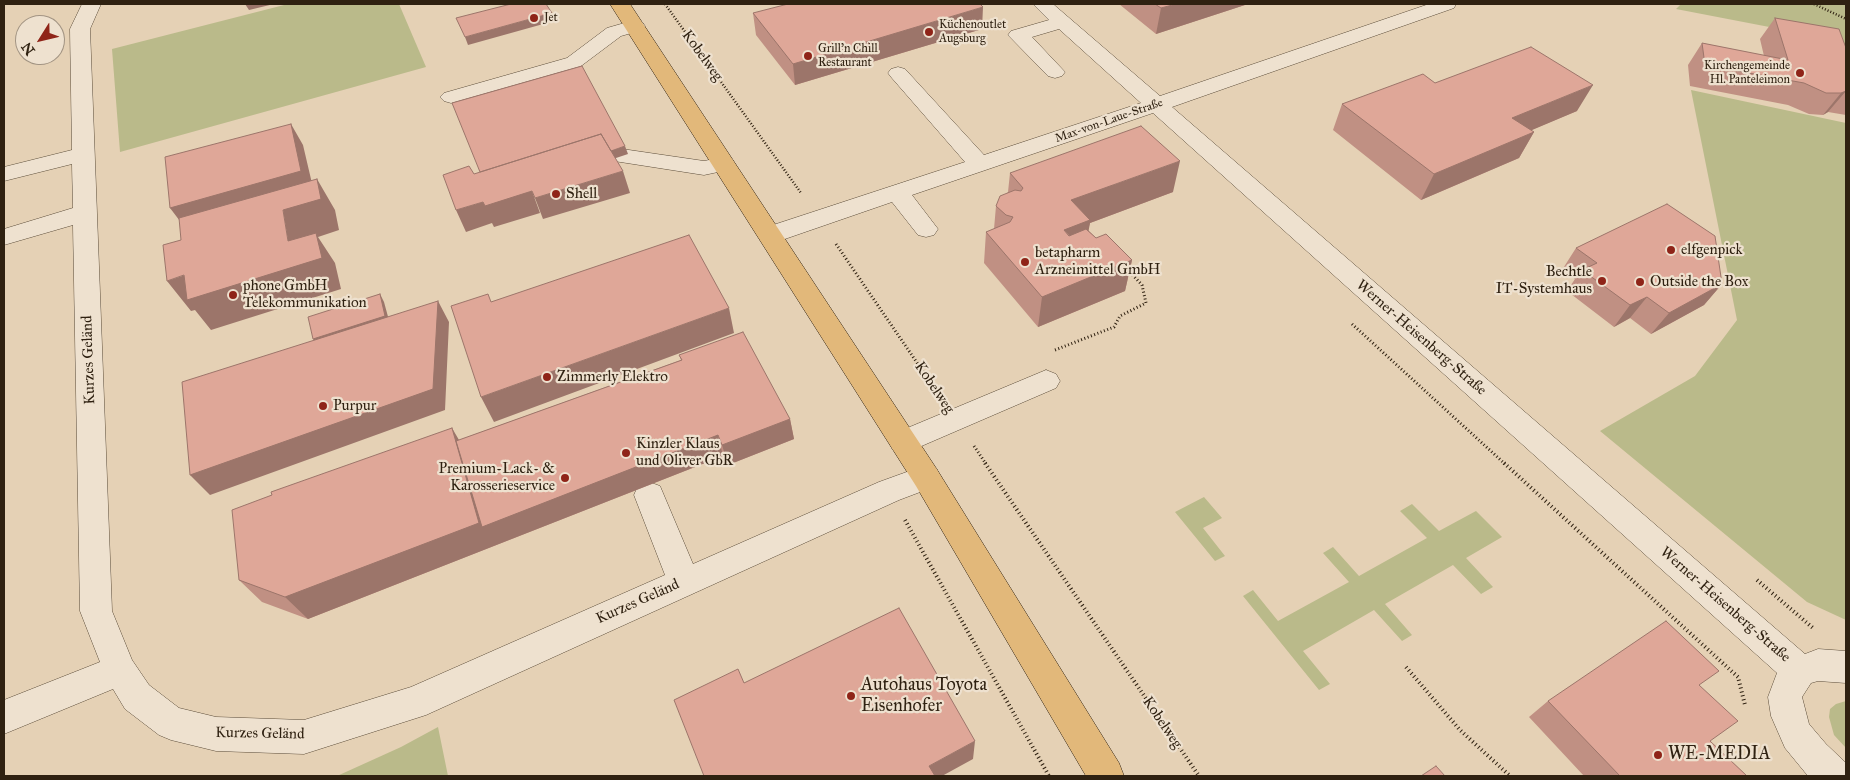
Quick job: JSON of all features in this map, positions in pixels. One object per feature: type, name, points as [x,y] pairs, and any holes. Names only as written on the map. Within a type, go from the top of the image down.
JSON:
[{"type":"main road","points":[[620,4],[926,477],[1106,776]]},
{"type":"street","name":"Kurzes Geländ","points":[[91,4],[80,29],[96,611],[120,670],[137,697],[171,723],[216,734],[304,737],[414,703],[889,491],[926,477]]},
{"type":"street","name":"Werner-Heisenberg-Straße","points":[[1042,4],[1800,671]]},
{"type":"street","name":"Max-von-Laue-Straße","points":[[770,235],[1156,105],[1447,4]]},
{"type":"street","points":[[1055,72],[1018,36],[1063,22]]},
{"type":"street","points":[[451,97],[574,62],[614,32],[635,26]]},
{"type":"street","points":[[563,80],[574,62]]},
{"type":"street","points":[[898,73],[980,165]]},
{"type":"street","points":[[4,174],[83,154]]},
{"type":"street","points":[[622,156],[704,168],[724,164]]},
{"type":"street","points":[[897,193],[926,229]]},
{"type":"street","points":[[4,236],[85,213]]},
{"type":"street","points":[[903,442],[1046,381]]},
{"type":"street","points":[[649,495],[684,582]]},
{"type":"street","name":"Werner-Heisenberg-Straße","points":[[1834,776],[1812,757],[1797,736],[1788,716],[1785,697],[1790,682],[1800,671],[1818,665],[1846,667]]},
{"type":"street","points":[[4,717],[120,670]]},
{"type":"path","name":"Kobelweg","points":[[665,4],[820,219],[1199,776]]},
{"type":"path","points":[[1814,4],[1846,18]]},
{"type":"path","points":[[1054,350],[1114,327],[1120,316],[1146,303],[1142,285],[1124,265]]},
{"type":"path","points":[[1351,323],[1738,677]]},
{"type":"path","points":[[1406,667],[1460,730],[1510,776]]},
{"type":"green space","points":[[288,4],[399,4],[426,67],[120,152],[112,49]]},
{"type":"green space","points":[[1681,4],[1846,4],[1846,59],[1816,36],[1676,9]]},
{"type":"green space","points":[[1691,90],[1846,123],[1846,620],[1807,602],[1600,431],[1695,376],[1737,320]]},
{"type":"green space","points":[[1204,497],[1222,518],[1203,528],[1225,556],[1215,561],[1175,512]]},
{"type":"green space","points":[[1412,504],[1439,531],[1476,511],[1502,537],[1466,558],[1493,587],[1481,594],[1453,565],[1385,604],[1412,635],[1402,641],[1374,610],[1303,651],[1330,684],[1319,690],[1243,596],[1253,590],[1278,621],[1349,582],[1323,553],[1333,547],[1359,576],[1427,538],[1400,511]]},
{"type":"green space","points":[[1846,701],[1846,748],[1834,735],[1829,717],[1830,709],[1836,704]]},
{"type":"green space","points":[[438,727],[448,776],[337,776],[401,747]]},
{"type":"building","points":[[511,4],[546,4],[552,13],[465,37],[456,18]]},
{"type":"building","points":[[788,4],[980,4],[983,7],[793,64],[753,13]]},
{"type":"building","points":[[1155,4],[1176,4],[1161,8]]},
{"type":"building","points":[[1775,18],[1839,29],[1846,48],[1846,91],[1826,93],[1804,83],[1705,65],[1702,43],[1788,60]]},
{"type":"building","points":[[1531,47],[1593,85],[1512,118],[1534,132],[1434,174],[1342,104],[1423,74],[1435,83]]},
{"type":"building","points":[[582,66],[625,146],[611,151],[601,134],[480,172],[452,103]]},
{"type":"building","points":[[291,124],[301,171],[170,208],[165,157]]},
{"type":"building","points":[[1141,126],[1180,161],[1071,200],[1090,220],[1064,230],[1069,236],[1086,229],[1096,238],[1106,234],[1132,260],[1042,297],[986,232],[1010,222],[1013,217],[1006,215],[996,206],[1000,196],[1015,190],[1021,191],[1023,188],[1010,173]]},
{"type":"building","points":[[601,134],[623,171],[535,198],[532,191],[485,206],[483,202],[456,210],[443,175],[469,166],[474,174]]},
{"type":"building","points":[[317,179],[321,199],[283,210],[288,241],[316,233],[322,258],[187,300],[184,275],[167,281],[163,245],[181,240],[179,218]]},
{"type":"building","name":"Outside the Box","points":[[1667,204],[1715,236],[1722,284],[1669,313],[1647,297],[1630,305],[1582,270],[1597,263],[1576,248]]},
{"type":"building","name":"Zimmerly Elektro","points":[[689,235],[729,308],[481,397],[451,306],[488,294],[491,302]]},
{"type":"building","points":[[380,294],[385,316],[313,339],[308,317]]},
{"type":"building","name":"Purpur","points":[[438,301],[433,389],[190,475],[182,382]]},
{"type":"building","points":[[743,332],[790,419],[722,445],[718,435],[482,527],[456,441],[682,360],[679,355]]},
{"type":"building","points":[[452,428],[479,523],[285,597],[239,580],[232,510],[272,495],[271,492]]},
{"type":"building","name":"Autohaus Toyota Eisenhofer","points":[[899,608],[975,741],[929,766],[935,776],[704,776],[674,700],[738,669],[744,683]]},
{"type":"building","points":[[1666,621],[1719,671],[1699,685],[1738,721],[1710,741],[1747,776],[1620,776],[1548,701]]},
{"type":"building","points":[[1436,766],[1445,776],[1421,776]]},
{"type":"place","name":"Jet","points":[[534,18]]},
{"type":"place","name":"Küchenoutlet Augsburg","points":[[929,32]]},
{"type":"place","name":"Grill’n Chill Restaurant","points":[[808,56]]},
{"type":"place","name":"Kirchengemeinde Hl. Panteleimon","points":[[1800,73]]},
{"type":"place","name":"Shell","points":[[556,194]]},
{"type":"place","name":"elfgenpick","points":[[1671,250]]},
{"type":"place","name":"betapharm Arzneimittel GmbH","points":[[1025,262]]},
{"type":"place","name":"Bechtle IT-Systemhaus","points":[[1602,281]]},
{"type":"place","name":"Outside the Box","points":[[1640,282]]},
{"type":"place","name":"phone GmbH Telekommunikation","points":[[233,295]]},
{"type":"place","name":"Zimmerly Elektro","points":[[547,377]]},
{"type":"place","name":"Purpur","points":[[323,406]]},
{"type":"place","name":"Kinzler Klaus und Oliver GbR","points":[[626,453]]},
{"type":"place","name":"Premium-Lack- & Karosserieservice","points":[[565,478]]},
{"type":"place","name":"Autohaus Toyota Eisenhofer","points":[[851,696]]},
{"type":"place","name":"WE-MEDIA","points":[[1658,755]]}]
